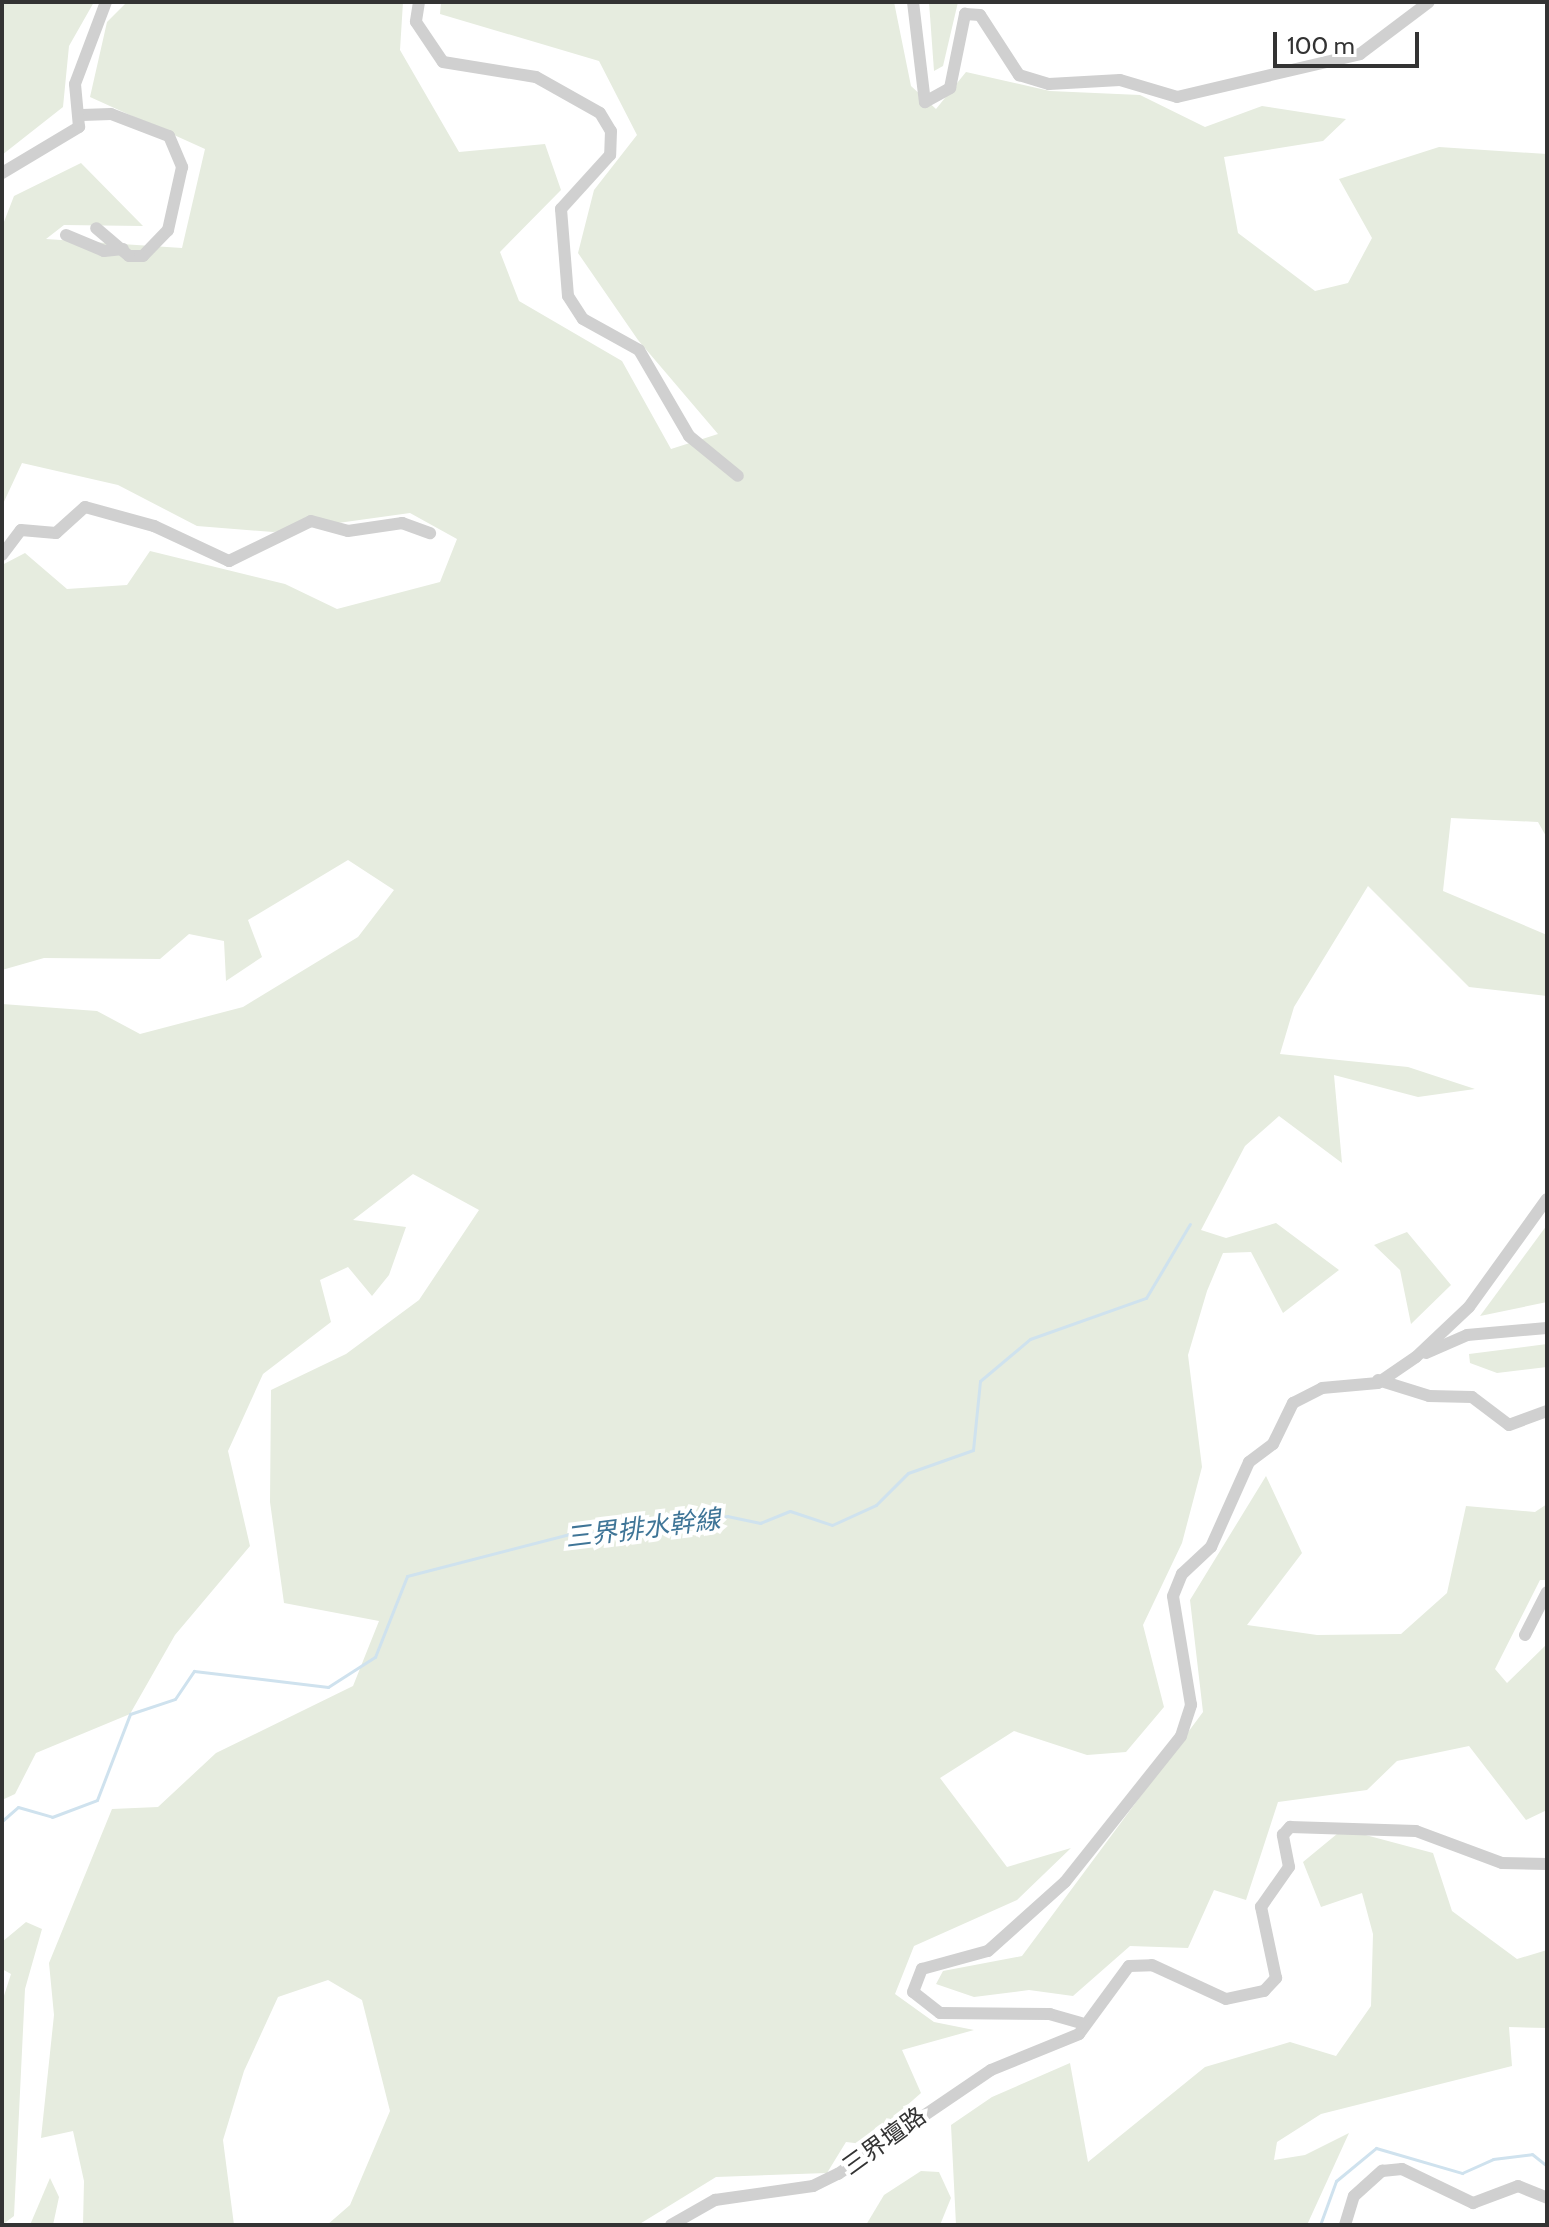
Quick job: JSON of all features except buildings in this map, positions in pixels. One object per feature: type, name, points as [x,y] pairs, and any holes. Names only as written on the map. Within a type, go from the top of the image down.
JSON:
[{"type":"street","points":[[2,173],[19,157],[71,138],[82,115],[75,84],[106,2]]},
{"type":"street","points":[[419,2],[416,22],[443,62],[536,77],[600,113],[611,131],[610,155],[561,209],[568,296],[583,319],[639,350],[689,436],[738,476]]},
{"type":"street","points":[[913,2],[925,102],[950,88],[965,14],[980,15],[1019,75],[1049,84],[1120,80],[1177,97],[1360,54],[1429,2]]},
{"type":"street","points":[[82,115],[111,114],[151,128],[179,150],[168,230],[143,256],[123,249],[96,228]]},
{"type":"street","points":[[66,235],[104,251],[123,249]]},
{"type":"street","points":[[2,555],[21,530],[56,533],[85,507],[154,526],[229,561],[311,521],[348,531],[402,523],[430,533]]},
{"type":"street","points":[[1416,1357],[1469,1307],[1547,1199]]},
{"type":"street","points":[[1081,2023],[1062,2014],[940,2013],[913,1992],[922,1969],[988,1951],[1065,1882],[1181,1736],[1191,1705],[1173,1618],[1182,1574],[1211,1547],[1239,1478],[1273,1444],[1293,1403],[1322,1388],[1378,1380],[1416,1357],[1467,1335],[1547,1328]]},
{"type":"street","points":[[1378,1380],[1429,1396],[1472,1397],[1509,1425],[1547,1411]]},
{"type":"street","points":[[1525,1635],[1547,1592]]},
{"type":"street","name":"三界壇路","points":[[671,2225],[715,2200],[825,2182],[979,2077],[1070,2039],[1129,1966],[1152,1965],[1226,1999],[1264,1991],[1276,1978],[1261,1907],[1289,1867],[1283,1835],[1290,1827],[1416,1831],[1502,1863],[1547,1864]]},
{"type":"street","points":[[1345,2225],[1354,2196],[1382,2171],[1402,2169],[1473,2203],[1518,2186],[1547,2198]]},
{"type":"shaded area","points":[[2,2],[94,2],[69,46],[63,107],[2,155]]},
{"type":"shaded area","points":[[127,2],[403,2],[400,50],[459,152],[545,144],[561,190],[500,252],[519,301],[622,361],[671,449],[718,434],[638,340],[578,253],[594,190],[637,135],[599,61],[440,14],[441,2],[894,2],[911,86],[936,109],[966,72],[1050,91],[1140,95],[1205,127],[1262,106],[1346,119],[1323,141],[1224,157],[1238,233],[1315,291],[1348,283],[1372,238],[1339,179],[1439,147],[1547,154],[1547,838],[1538,822],[1451,818],[1443,891],[1547,935],[1547,996],[1469,987],[1368,886],[1294,1007],[1280,1054],[1408,1067],[1475,1089],[1418,1097],[1334,1075],[1342,1163],[1279,1116],[1245,1146],[1201,1230],[1226,1238],[1276,1223],[1339,1270],[1283,1313],[1251,1252],[1223,1253],[1207,1291],[1188,1355],[1202,1467],[1182,1543],[1143,1625],[1164,1707],[1126,1752],[1087,1755],[1014,1731],[940,1778],[1007,1867],[1071,1848],[1017,1900],[914,1946],[895,1994],[934,2022],[974,2030],[902,2050],[921,2093],[863,2144],[846,2142],[827,2173],[716,2177],[638,2225],[327,2225],[350,2205],[390,2111],[362,2000],[328,1980],[278,1997],[244,2071],[223,2140],[234,2225],[83,2225],[84,2181],[73,2131],[41,2138],[54,2015],[49,1963],[112,1809],[158,1807],[216,1753],[353,1686],[379,1621],[284,1603],[270,1502],[271,1390],[346,1354],[419,1300],[479,1210],[413,1174],[353,1220],[406,1227],[389,1275],[372,1296],[348,1267],[320,1280],[331,1322],[263,1374],[228,1451],[250,1546],[175,1635],[130,1714],[36,1753],[15,1794],[2,1800],[2,1004],[97,1011],[140,1034],[243,1007],[358,937],[394,890],[348,860],[248,920],[262,957],[226,981],[224,941],[189,934],[160,959],[44,958],[2,970],[2,565],[25,553],[67,589],[127,585],[150,551],[285,584],[337,609],[440,582],[457,539],[410,513],[273,532],[197,526],[118,485],[22,463],[2,506],[2,227],[14,196],[81,163],[143,226],[64,225],[46,239],[182,248],[205,149],[90,97],[107,22]]},
{"type":"shaded area","points":[[929,2],[958,2],[943,66],[934,71]]},
{"type":"shaded area","points":[[1547,1225],[1547,1302],[1480,1316]]},
{"type":"shaded area","points":[[1407,1232],[1451,1285],[1411,1324],[1400,1270],[1374,1245]]},
{"type":"shaded area","points":[[1547,1344],[1547,1367],[1497,1373],[1470,1363],[1469,1354]]},
{"type":"shaded area","points":[[1266,1476],[1302,1553],[1247,1625],[1317,1635],[1401,1634],[1447,1593],[1466,1506],[1535,1512],[1547,1504],[1547,1580],[1540,1580],[1495,1669],[1507,1683],[1547,1644],[1547,1810],[1526,1820],[1469,1746],[1397,1761],[1367,1790],[1278,1802],[1246,1900],[1214,1890],[1188,1948],[1130,1946],[1073,1996],[1029,1990],[974,1997],[936,1984],[943,1971],[1022,1956],[1203,1712],[1190,1600]]},
{"type":"shaded area","points":[[1343,1829],[1433,1853],[1452,1911],[1517,1959],[1547,1950],[1547,2028],[1509,2027],[1512,2066],[1321,2114],[1277,2142],[1274,2160],[1305,2155],[1349,2133],[1307,2225],[956,2225],[951,2125],[992,2097],[1070,2063],[1088,2162],[1205,2067],[1290,2042],[1336,2056],[1371,2006],[1373,1934],[1362,1893],[1321,1907],[1303,1862]]},
{"type":"shaded area","points":[[26,1922],[42,1929],[25,1989],[14,2216],[2,2225],[2,2002],[11,1974],[2,1969],[2,1942]]},
{"type":"shaded area","points":[[921,2171],[939,2172],[951,2198],[940,2225],[866,2225],[884,2195]]},
{"type":"shaded area","points":[[50,2178],[59,2197],[53,2225],[30,2225]]},
{"type":"waterway","name":"三界排水幹線","points":[[2,1821],[18,1807],[52,1817],[97,1800],[130,1714],[175,1699],[194,1671],[328,1687],[375,1657],[407,1576],[573,1533],[647,1532],[727,1516],[760,1523],[790,1511],[832,1525],[876,1505],[908,1473],[973,1450],[980,1381],[1030,1339],[1146,1298],[1190,1224]]},
{"type":"waterway","points":[[1320,2225],[1336,2181],[1376,2148],[1462,2173],[1493,2159],[1532,2154],[1547,2166]]}]
